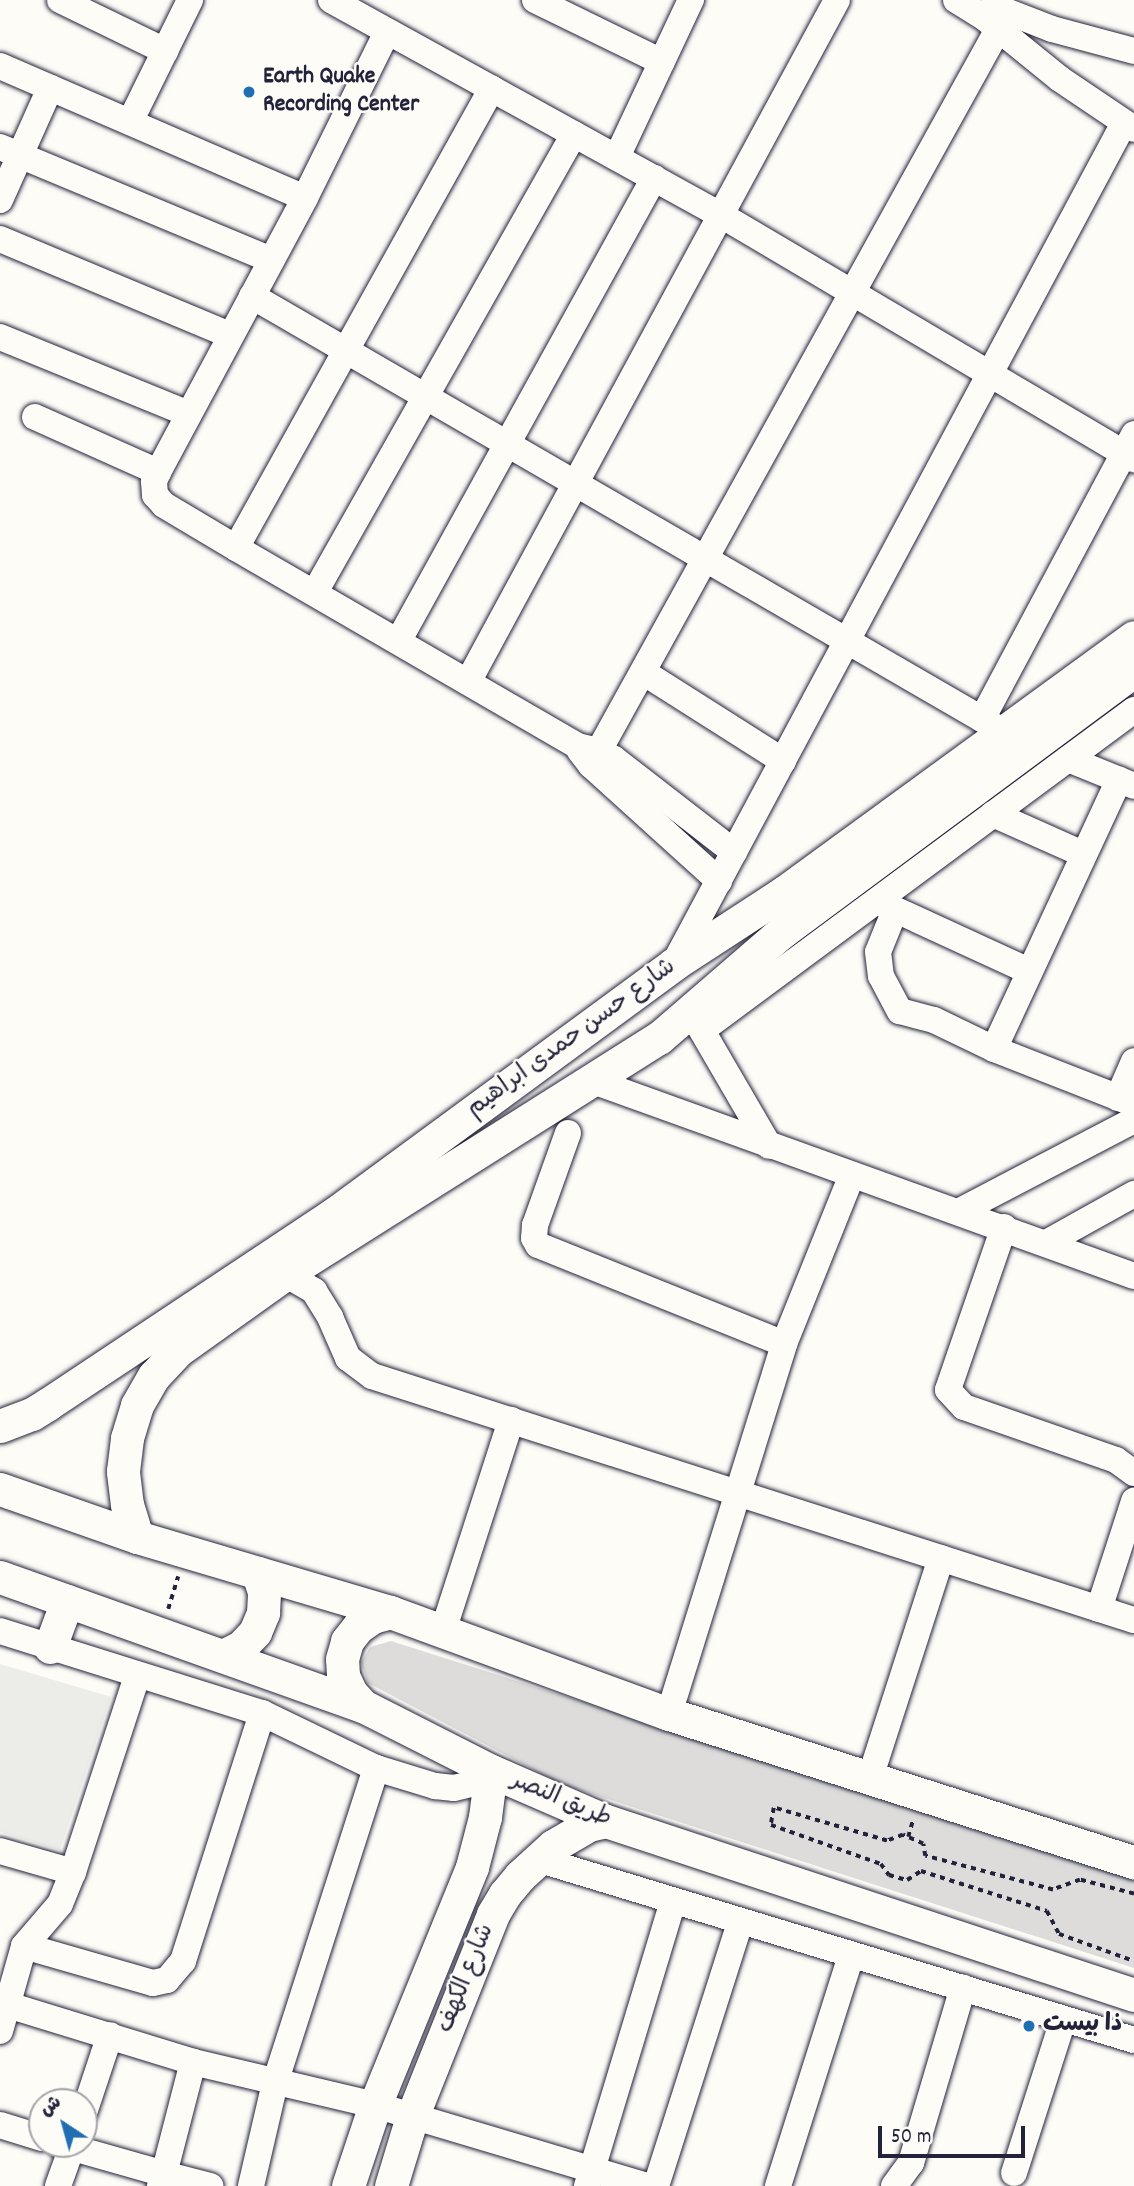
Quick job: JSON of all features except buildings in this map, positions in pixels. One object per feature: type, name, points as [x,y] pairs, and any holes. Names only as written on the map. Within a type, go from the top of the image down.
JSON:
[{"type":"main road","name":"شارع حسن حمدى ابراهيم","points":[[137,1537],[127,1505],[123,1471],[127,1438],[137,1405],[154,1376],[177,1351],[285,1274],[342,1224],[566,1042],[674,964],[783,893],[993,726],[1134,637]]},
{"type":"main road","name":"شارع حسن حمدى ابراهيم","points":[[0,1426],[40,1409],[342,1224],[697,1021],[782,932],[1134,671]]},
{"type":"main road","points":[[566,1042],[563,1053],[565,1065],[571,1074],[582,1080],[593,1081]]},
{"type":"main road","points":[[0,1489],[137,1537],[390,1612],[669,1714],[1134,1862]]},
{"type":"main road","points":[[223,1656],[241,1647],[255,1632],[263,1613],[264,1592],[258,1573]]},
{"type":"main road","name":"طريق النصر","points":[[0,1577],[363,1706],[490,1771],[606,1821],[1134,1995]]},
{"type":"main road","points":[[50,1647],[67,1601]]},
{"type":"main road","points":[[363,1706],[351,1693],[343,1676],[342,1659],[347,1641],[358,1627],[373,1617],[390,1612]]},
{"type":"main road","name":"شارع الكهف","points":[[348,2186],[375,2105],[472,1867],[485,1817],[490,1771]]},
{"type":"main road","name":"شارع الكهف","points":[[391,2186],[412,2117],[493,1914],[505,1895],[537,1859],[571,1834],[606,1821]]},
{"type":"street","points":[[60,0],[165,51]]},
{"type":"street","points":[[130,122],[190,0]]},
{"type":"street","points":[[252,296],[993,726],[1131,449],[990,374],[720,215],[492,88],[378,17],[331,0]]},
{"type":"street","points":[[535,0],[662,62]]},
{"type":"street","points":[[617,157],[691,0]]},
{"type":"street","points":[[468,682],[837,0]]},
{"type":"street","points":[[956,0],[1003,21],[1052,29],[1134,51]]},
{"type":"street","points":[[674,964],[990,374],[1129,126],[1045,68],[982,0]]},
{"type":"street","points":[[378,17],[305,198],[158,472],[153,488],[159,500],[236,548],[399,640],[589,754],[734,852]]},
{"type":"street","points":[[589,754],[643,672],[1003,21]]},
{"type":"street","points":[[0,66],[305,198]]},
{"type":"street","points":[[0,200],[10,151],[50,88]]},
{"type":"street","points":[[236,548],[492,88]]},
{"type":"street","points":[[316,592],[574,134]]},
{"type":"street","points":[[10,151],[271,260]]},
{"type":"street","points":[[399,640],[654,178]]},
{"type":"street","points":[[0,239],[230,335]]},
{"type":"street","points":[[0,337],[189,414]]},
{"type":"street","points":[[35,417],[158,472]]},
{"type":"street","points":[[643,672],[783,761]]},
{"type":"street","points":[[769,1146],[697,1021],[886,905],[993,814],[1134,710]]},
{"type":"street","points":[[589,754],[719,881]]},
{"type":"street","points":[[995,1049],[1083,854],[1126,783],[1068,759]]},
{"type":"street","points":[[993,814],[1083,854]]},
{"type":"street","points":[[886,905],[1029,971]]},
{"type":"street","points":[[886,905],[878,952],[881,976],[900,1011],[934,1020],[995,1049],[1126,1101],[1134,1061]]},
{"type":"street","points":[[593,1081],[769,1146],[960,1210],[1131,1272]]},
{"type":"street","points":[[960,1210],[1134,1120]]},
{"type":"street","points":[[568,1133],[535,1225],[534,1238],[538,1245],[784,1344]]},
{"type":"street","points":[[669,1714],[784,1344],[852,1175]]},
{"type":"street","points":[[1046,1243],[1134,1194]]},
{"type":"street","points":[[1003,1227],[948,1390],[964,1407],[1116,1460],[1134,1473]]},
{"type":"street","points":[[285,1274],[314,1291],[330,1317],[348,1358],[372,1376],[1134,1620]]},
{"type":"street","points":[[443,1631],[511,1420]]},
{"type":"street","points":[[1100,1609],[1134,1501]]},
{"type":"street","points":[[870,1778],[940,1558]]},
{"type":"street","points":[[0,1631],[262,1713],[376,1769],[435,1786],[454,1788],[472,1784],[490,1771]]},
{"type":"street","points":[[0,2031],[24,1946],[60,1904],[73,1872],[137,1676]]},
{"type":"street","points":[[24,1946],[153,1983],[167,1980],[183,1961],[262,1713]]},
{"type":"street","points":[[251,2186],[275,2083],[376,1769]]},
{"type":"street","points":[[0,1851],[73,1872]]},
{"type":"street","points":[[537,1859],[1134,2040]]},
{"type":"street","points":[[590,2179],[673,1902]]},
{"type":"street","points":[[656,2186],[740,1922]]},
{"type":"street","points":[[778,2186],[851,1956]]},
{"type":"street","points":[[894,2186],[911,2163],[963,1988]]},
{"type":"street","points":[[8,2005],[194,2062],[375,2105],[590,2179],[646,2186]]},
{"type":"street","points":[[1014,2173],[1063,2020]]},
{"type":"street","points":[[92,2088],[110,2035]]},
{"type":"street","points":[[162,2180],[194,2062]]},
{"type":"street","points":[[0,2124],[28,2133]]},
{"type":"street","points":[[98,2156],[162,2180],[209,2186]]},
{"type":"street","points":[[58,2186],[65,2158]]},
{"type":"path","points":[[160,1634],[185,1551]]},
{"type":"path","points":[[1134,1894],[1080,1880],[1053,1890],[925,1856],[923,1844],[903,1835],[887,1841],[774,1808],[771,1825],[881,1864],[889,1875],[898,1878],[907,1880],[921,1871],[1046,1911],[1059,1934],[1134,1961]]},
{"type":"shaded area","points":[[391,1641],[1134,1877],[1134,1968],[561,1784],[368,1683],[361,1663],[370,1647]]},
{"type":"shaded area","points":[[0,1664],[111,1697],[60,1850],[0,1832]]},
{"type":"place","name":"Earth Quake Recording Center","points":[[249,92]]},
{"type":"place","name":"ذا بيست","points":[[1029,2026]]}]
